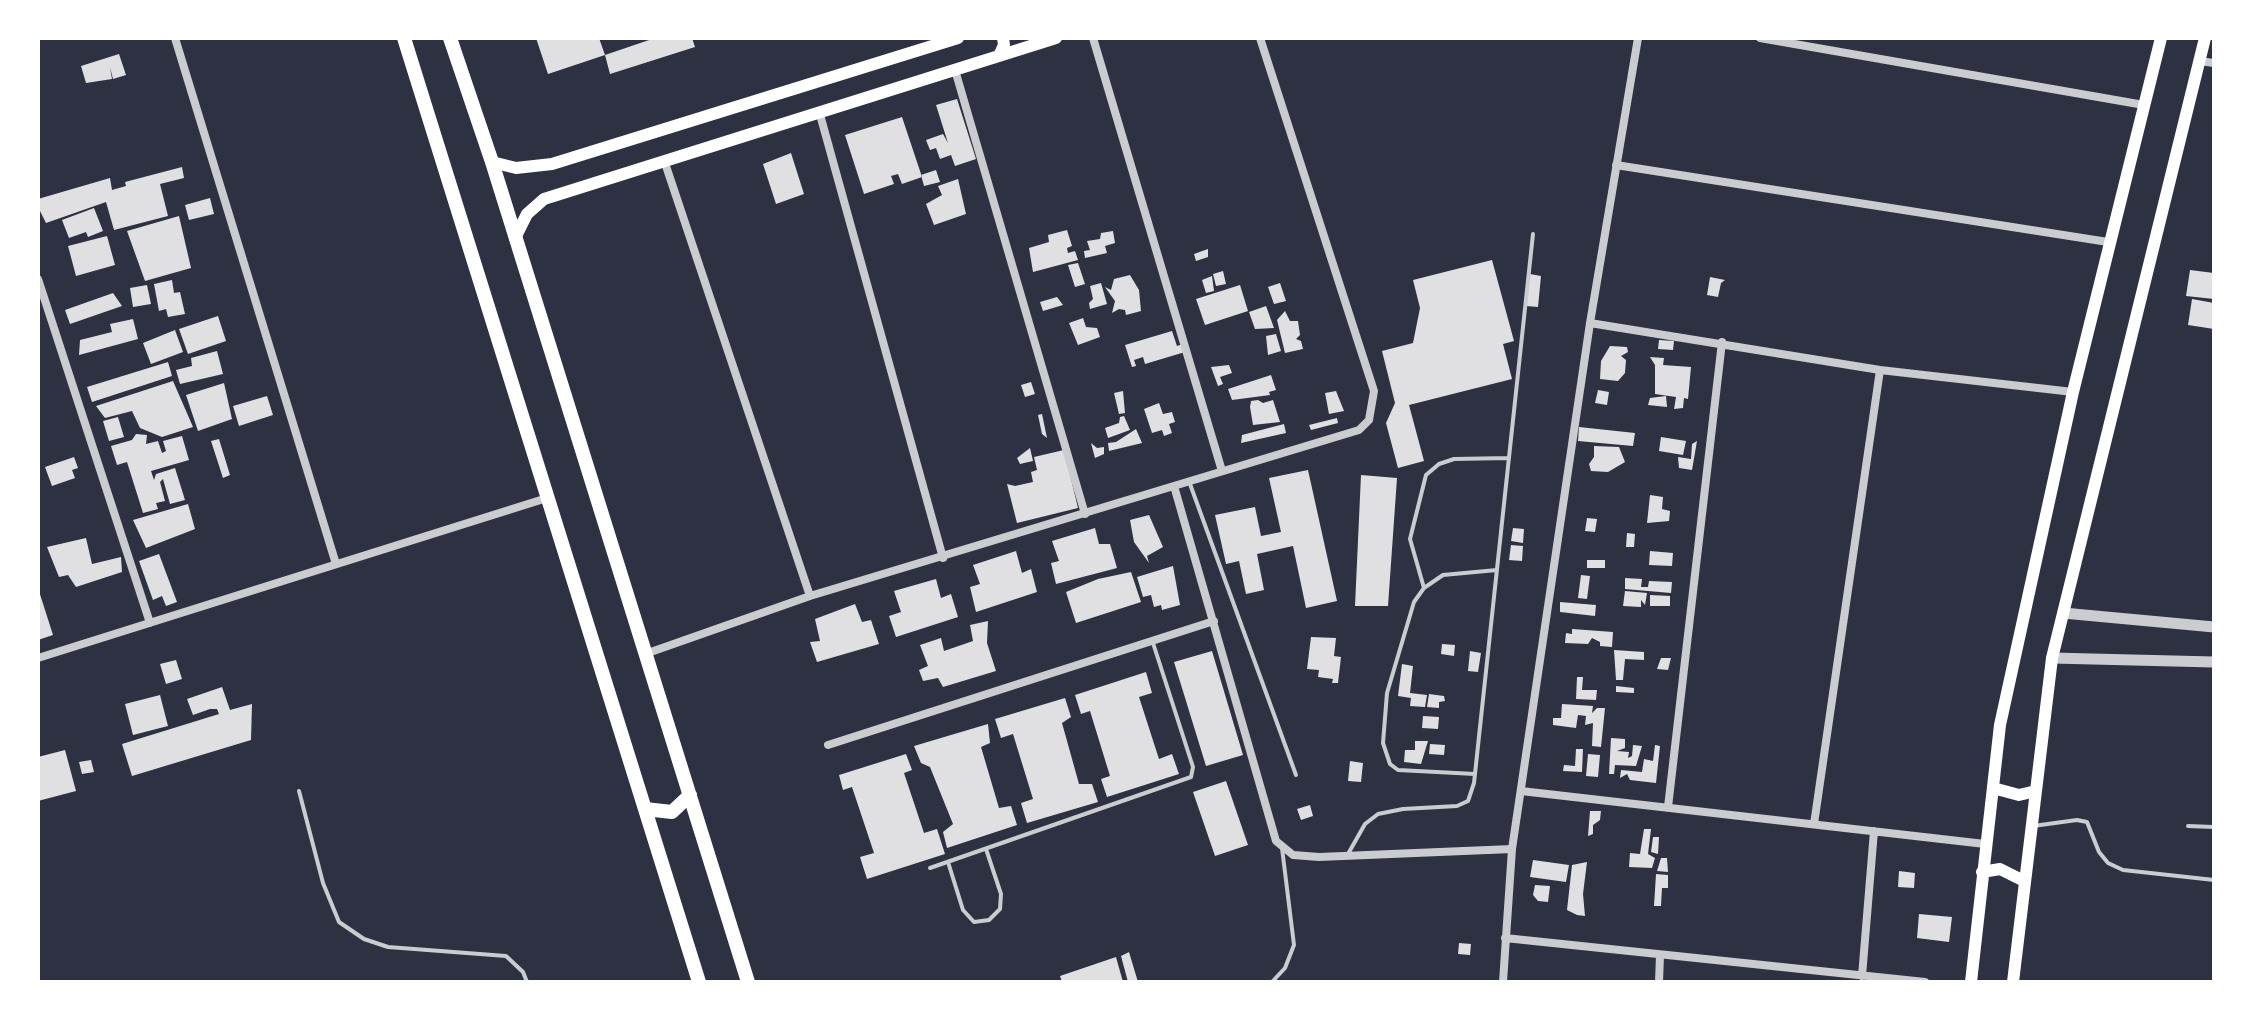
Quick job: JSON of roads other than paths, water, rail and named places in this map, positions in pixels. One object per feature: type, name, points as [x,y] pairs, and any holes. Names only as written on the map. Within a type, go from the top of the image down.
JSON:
[{"type":"main road","points":[[404,38],[699,982]]},
{"type":"main road","points":[[450,38],[492,162],[748,982]]},
{"type":"main road","points":[[492,162],[516,168],[552,164],[958,38]]},
{"type":"main road","points":[[999,56],[1003,51],[1003,38]]},
{"type":"main road","points":[[1021,38],[1037,44]]},
{"type":"main road","points":[[515,238],[527,214],[544,199],[1056,38]]},
{"type":"main road","points":[[1971,982],[2000,725],[2108,242],[2161,38]]},
{"type":"main road","points":[[2013,982],[2052,658],[2205,38]]},
{"type":"main road","points":[[1993,788],[2019,795],[2036,791]]},
{"type":"main road","points":[[645,809],[672,812],[690,795]]},
{"type":"main road","points":[[1982,872],[2000,869],[2024,881]]},
{"type":"street","points":[[175,38],[336,564]]},
{"type":"street","points":[[1093,38],[1222,471]]},
{"type":"street","points":[[644,655],[810,596],[1359,430],[1374,406],[1374,391],[1260,38]]},
{"type":"street","points":[[1503,982],[1512,849],[1590,323],[1638,38]]},
{"type":"street","points":[[1760,38],[2144,105]]},
{"type":"street","points":[[2199,61],[2214,63]]},
{"type":"street","points":[[955,70],[1085,514]]},
{"type":"street","points":[[819,111],[943,558]]},
{"type":"street","points":[[664,159],[810,596]]},
{"type":"street","points":[[1616,165],[2108,242]]},
{"type":"street","points":[[38,279],[150,623]]},
{"type":"street","points":[[1590,323],[1880,370],[2073,392]]},
{"type":"street","points":[[1668,807],[1722,342]]},
{"type":"street","points":[[1814,824],[1880,370]]},
{"type":"street","points":[[1174,486],[1276,841],[1293,855],[1346,856],[1512,849]]},
{"type":"street","points":[[38,658],[547,498]]},
{"type":"street","points":[[2063,613],[2214,627]]},
{"type":"street","points":[[828,745],[1214,621]]},
{"type":"street","points":[[2052,658],[2214,662]]},
{"type":"street","points":[[1521,791],[1985,844]]},
{"type":"street","points":[[1862,976],[1874,831]]},
{"type":"street","points":[[1505,938],[1925,982]]},
{"type":"street","points":[[1659,982],[1660,955]]},
{"type":"street","points":[[1809,982],[1810,972]]},
{"type":"lane","points":[[1346,856],[1365,824],[1378,814],[1403,809],[1457,806],[1468,801],[1475,774],[1533,234]]},
{"type":"lane","points":[[1424,588],[1410,539],[1426,475],[1439,464],[1454,459],[1509,458]]},
{"type":"lane","points":[[1189,481],[1296,775]]},
{"type":"lane","points":[[1475,774],[1398,770],[1384,753],[1387,693],[1414,602],[1424,588],[1443,575],[1459,571],[1497,570]]},
{"type":"lane","points":[[930,868],[1191,777],[1193,767],[1153,643]]},
{"type":"lane","points":[[299,791],[323,883],[339,922],[364,939],[388,947],[506,956],[523,972],[527,982]]},
{"type":"lane","points":[[2031,826],[2077,820],[2087,822],[2099,852],[2108,863],[2123,870],[2214,880]]},
{"type":"lane","points":[[2188,826],[2214,827]]},
{"type":"lane","points":[[1272,982],[1285,968],[1294,945],[1281,846]]},
{"type":"lane","points":[[948,862],[963,910],[974,922],[989,920],[1000,909],[1001,894],[986,849]]}]
